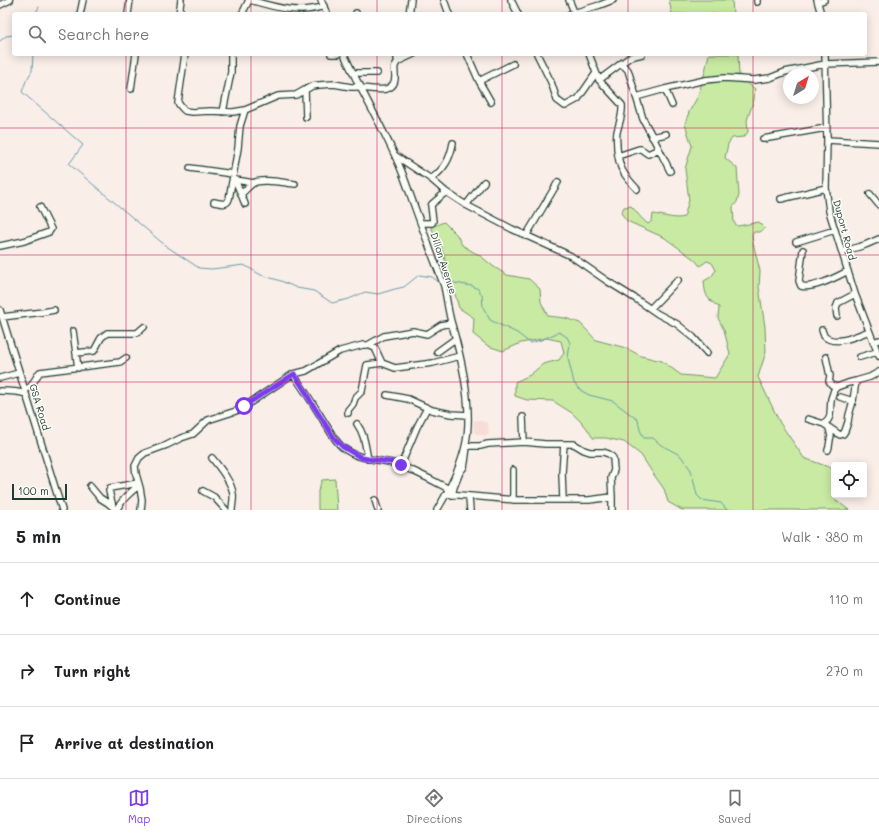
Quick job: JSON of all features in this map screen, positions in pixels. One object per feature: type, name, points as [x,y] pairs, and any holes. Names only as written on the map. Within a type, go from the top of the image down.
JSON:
[{"type":"street","points":[[0,5],[10,0]]},
{"type":"street","points":[[80,12],[83,0]]},
{"type":"street","points":[[128,12],[130,0]]},
{"type":"street","points":[[179,12],[181,0]]},
{"type":"street","points":[[243,12],[250,0],[292,10],[316,9],[324,6]]},
{"type":"street","points":[[321,0],[326,12]]},
{"type":"street","points":[[409,12],[411,0]]},
{"type":"street","points":[[444,0],[448,12]]},
{"type":"street","points":[[511,0],[517,12]]},
{"type":"street","points":[[570,0],[573,12]]},
{"type":"street","points":[[576,12],[613,0]]},
{"type":"street","points":[[820,12],[817,1],[824,0]]},
{"type":"street","points":[[131,89],[136,56]]},
{"type":"street","points":[[185,56],[178,103],[186,111],[192,112],[245,110],[278,96],[296,95],[312,86],[319,85],[334,84],[380,90],[391,87],[394,84],[396,77],[394,68],[399,56]]},
{"type":"street","points":[[223,112],[229,88],[231,72],[230,56]]},
{"type":"street","name":"Dillon Avenue","points":[[345,56],[396,156],[444,286],[451,323],[460,356],[466,388],[468,415],[466,447],[449,493],[437,510]]},
{"type":"street","points":[[398,61],[410,56]]},
{"type":"street","points":[[468,56],[479,81],[491,102]]},
{"type":"street","points":[[538,56],[551,82],[558,102],[565,106],[578,99],[596,73]]},
{"type":"street","points":[[590,56],[599,80],[622,105],[622,114],[616,135],[618,156],[621,169],[629,181],[637,189]]},
{"type":"street","points":[[599,80],[630,56]]},
{"type":"street","name":"Duport Road","points":[[824,56],[827,140],[826,188],[829,211],[855,294],[869,331],[876,341],[878,354]]},
{"type":"street","points":[[636,97],[665,88],[705,80],[725,78],[754,80],[770,78],[785,72],[825,64],[879,62]]},
{"type":"street","points":[[479,81],[512,64]]},
{"type":"street","points":[[620,64],[628,70],[643,119],[670,171]]},
{"type":"street","points":[[353,73],[377,73]]},
{"type":"street","points":[[665,88],[672,105]]},
{"type":"street","points":[[305,90],[306,117]]},
{"type":"street","points":[[214,202],[222,204],[228,202],[234,177],[240,126],[245,110]]},
{"type":"street","points":[[763,139],[826,128]]},
{"type":"street","points":[[652,137],[666,134]]},
{"type":"street","points":[[827,140],[879,143]]},
{"type":"street","points":[[431,179],[442,170],[449,159],[453,143]]},
{"type":"street","points":[[618,156],[639,149],[648,154],[659,149]]},
{"type":"street","points":[[396,156],[431,179],[446,192],[466,205],[512,230],[571,256],[597,275],[651,308],[658,314],[677,324],[693,337],[707,353]]},
{"type":"street","points":[[190,168],[234,177],[242,181],[254,183]]},
{"type":"street","points":[[234,177],[245,204]]},
{"type":"street","points":[[241,194],[254,183],[261,181],[295,184]]},
{"type":"street","points":[[466,205],[484,182]]},
{"type":"street","points":[[526,236],[558,182]]},
{"type":"street","points":[[781,199],[826,188]]},
{"type":"street","points":[[421,223],[432,223],[431,206],[446,192]]},
{"type":"street","points":[[870,194],[879,205]]},
{"type":"street","points":[[0,246],[24,241],[49,232],[51,230],[40,207]]},
{"type":"street","points":[[796,242],[835,230]]},
{"type":"street","points":[[842,252],[879,239]]},
{"type":"street","points":[[803,250],[799,281],[801,286],[804,287],[817,284],[848,271]]},
{"type":"street","points":[[651,308],[678,280]]},
{"type":"street","points":[[837,316],[836,308],[838,303],[855,294]]},
{"type":"street","name":"GSA Road","points":[[0,310],[62,510]]},
{"type":"street","points":[[2,317],[54,310]]},
{"type":"street","points":[[368,345],[384,336],[413,331],[427,334],[441,325],[451,323]]},
{"type":"street","points":[[76,353],[94,351],[101,338],[107,333],[137,333],[144,327]]},
{"type":"street","points":[[822,330],[824,336],[829,339],[836,340],[847,339],[869,331]]},
{"type":"street","points":[[73,331],[78,368]]},
{"type":"street","points":[[437,352],[456,339]]},
{"type":"street","points":[[141,510],[142,500],[135,466],[139,458],[145,453],[193,434],[208,420],[239,410],[294,374],[306,371],[340,351],[368,345],[375,348],[382,363]]},
{"type":"street","points":[[860,358],[878,354]]},
{"type":"street","points":[[348,413],[348,410],[353,404],[355,398],[362,392],[367,365],[382,363],[395,368],[433,363],[460,356]]},
{"type":"street","points":[[826,357],[830,376],[829,381],[832,385],[837,387]]},
{"type":"street","points":[[0,391],[26,392],[40,372],[120,362],[126,358]]},
{"type":"street","points":[[828,450],[829,439],[831,436],[826,426],[830,416],[831,399],[834,390],[837,387],[870,377],[879,372]]},
{"type":"street","points":[[0,378],[19,373]]},
{"type":"street","points":[[294,374],[335,439],[343,447],[368,459],[401,465],[449,493],[469,497],[513,500],[589,500],[612,497]]},
{"type":"street","points":[[808,419],[826,426],[840,435],[843,434],[848,422],[856,382]]},
{"type":"street","points":[[387,395],[408,399],[427,408],[451,414],[468,415]]},
{"type":"street","points":[[840,397],[853,401]]},
{"type":"street","points":[[401,465],[417,427],[427,408]]},
{"type":"street","points":[[523,417],[524,442]]},
{"type":"street","points":[[356,424],[362,431],[368,459]]},
{"type":"street","points":[[449,493],[454,487],[466,462],[467,447],[524,442],[574,444],[584,450],[590,452],[604,452],[614,458],[612,478],[612,510]]},
{"type":"street","points":[[563,500],[562,473],[564,444]]},
{"type":"street","points":[[212,458],[222,469],[232,488],[232,510]]},
{"type":"street","points":[[513,470],[513,500]]},
{"type":"street","points":[[115,509],[109,490],[139,485]]},
{"type":"street","points":[[115,509],[139,485]]},
{"type":"street","points":[[90,486],[100,498],[115,509]]},
{"type":"street","points":[[203,490],[214,497],[226,510]]},
{"type":"street","points":[[469,497],[470,510]]},
{"type":"street","points":[[374,500],[378,510]]},
{"type":"shaded area","points":[[477,420],[488,423],[489,434],[486,436],[474,433],[473,421]]},
{"type":"green space","points":[[669,0],[732,0],[733,12],[672,12]]},
{"type":"green space","points":[[709,56],[738,56],[739,77],[755,89],[754,100],[747,120],[748,132],[744,137],[732,138],[728,144],[725,158],[737,168],[739,195],[737,202],[733,207],[734,223],[738,226],[759,222],[765,228],[760,232],[754,232],[752,235],[760,271],[759,287],[765,327],[766,352],[758,377],[780,423],[804,458],[831,468],[831,498],[849,510],[682,510],[668,502],[664,489],[641,455],[624,442],[606,438],[593,438],[586,427],[572,413],[553,401],[527,400],[515,396],[515,382],[530,375],[543,364],[559,360],[564,353],[561,341],[546,338],[521,343],[503,351],[488,346],[473,334],[474,318],[459,308],[441,246],[431,227],[444,222],[457,235],[462,245],[478,254],[494,267],[507,275],[529,279],[540,289],[541,302],[548,316],[565,318],[580,323],[596,340],[626,348],[641,356],[662,361],[681,375],[715,378],[730,354],[724,330],[718,318],[719,307],[707,297],[705,290],[704,281],[711,277],[716,270],[712,263],[707,261],[700,266],[695,260],[665,238],[627,221],[621,213],[624,207],[631,206],[648,224],[652,221],[653,214],[673,218],[684,217],[689,200],[685,169],[692,146],[685,124],[689,112],[697,98]]},
{"type":"green space","points":[[335,479],[337,510],[318,510],[318,491],[322,480]]},
{"type":"waterway","points":[[36,12],[39,7]]},
{"type":"waterway","points":[[0,41],[6,36],[12,35]]},
{"type":"waterway","points":[[33,56],[32,71],[22,92],[83,145],[69,164],[166,246],[199,268],[212,269],[244,265],[261,275],[297,288],[314,291],[332,303],[349,299],[365,292],[378,294],[404,287],[419,275],[432,277],[440,283]]},
{"type":"waterway","points":[[449,282],[472,286],[478,289],[482,295],[483,307],[490,320],[517,333],[530,343],[559,332],[567,337],[570,343],[568,358],[574,383],[580,390],[589,395],[613,401],[638,420],[640,430],[644,438],[653,438],[661,445],[680,455],[691,470],[697,495],[702,500],[721,503],[727,510]]},
{"type":"route","points":[[244,406],[294,374],[335,439],[343,447],[362,458],[401,465]]}]
